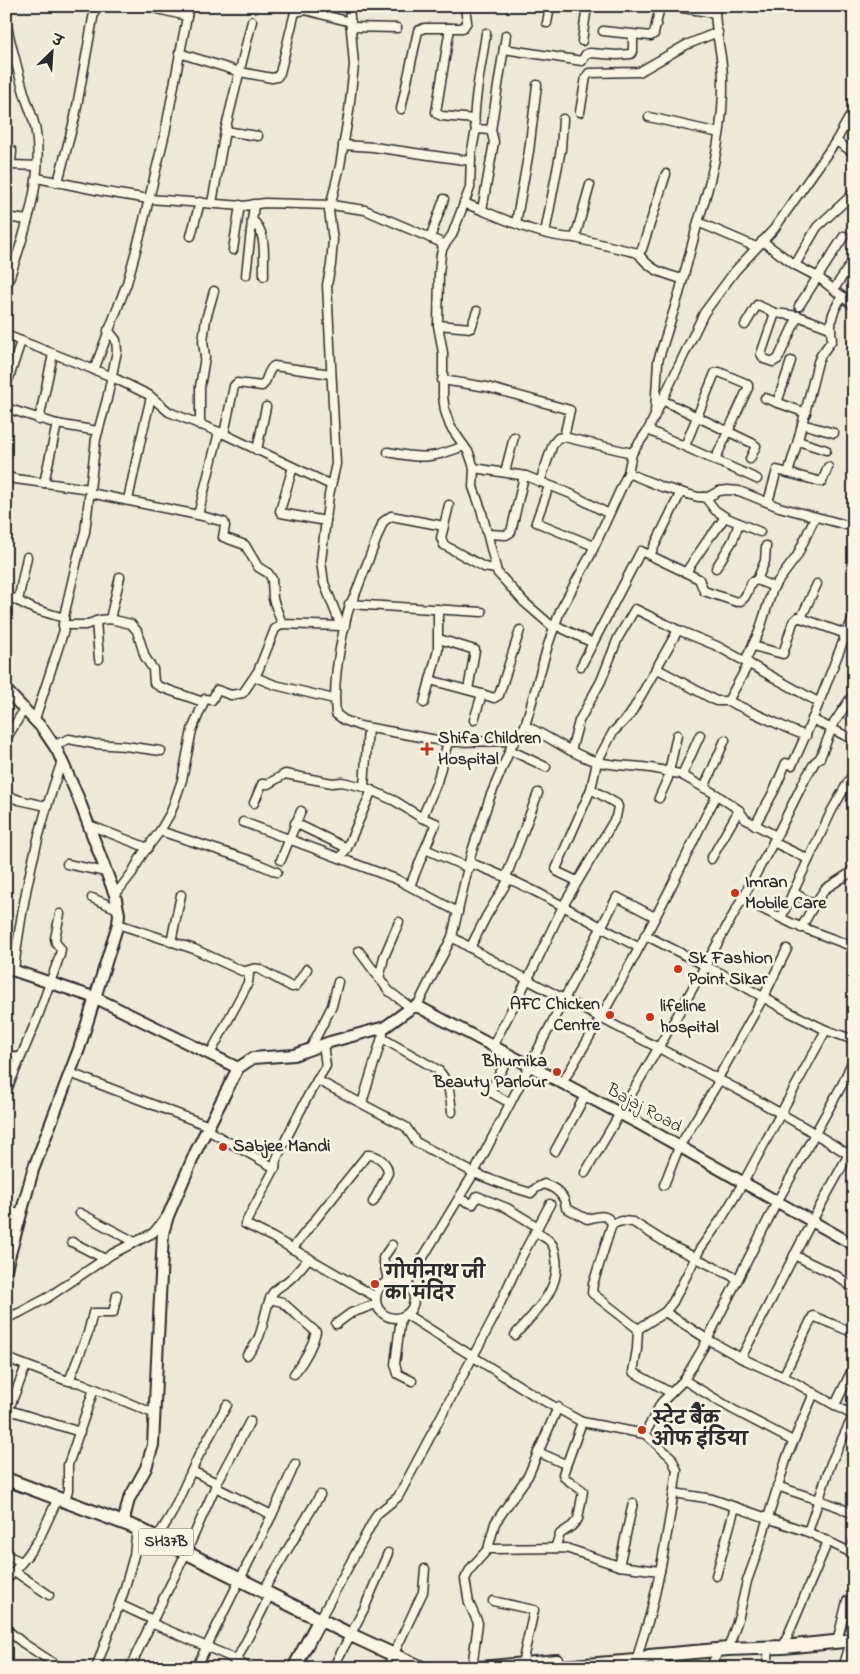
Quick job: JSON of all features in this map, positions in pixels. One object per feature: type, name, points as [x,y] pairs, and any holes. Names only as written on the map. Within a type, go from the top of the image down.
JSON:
[{"type":"main road","name":"SH37B","points":[[6,1479],[131,1526],[320,1619]]},
{"type":"main road","points":[[294,1668],[320,1619],[422,1668]]},
{"type":"main road","points":[[480,1668],[602,1663],[724,1650],[852,1641]]},
{"type":"street","points":[[58,182],[75,117],[95,7],[89,6]]},
{"type":"street","points":[[145,6],[187,16]]},
{"type":"street","points":[[94,370],[108,330],[128,283],[165,133],[189,6]]},
{"type":"street","points":[[343,626],[324,582],[321,561],[331,485],[336,464],[327,285],[333,240],[329,211],[349,111],[354,65],[349,6]]},
{"type":"street","points":[[401,109],[418,31],[424,28],[465,27],[467,22],[465,6]]},
{"type":"street","points":[[547,23],[550,6]]},
{"type":"street","points":[[582,41],[587,6]]},
{"type":"street","points":[[602,31],[649,37],[654,34],[660,6]]},
{"type":"street","points":[[654,417],[658,360],[709,187],[720,133],[723,78],[715,10],[670,6]]},
{"type":"street","points":[[179,53],[240,72],[272,78],[277,77],[280,73],[295,12],[306,8],[351,25],[397,28]]},
{"type":"street","points":[[212,203],[225,131],[252,21]]},
{"type":"street","points":[[6,23],[16,67],[36,131],[37,166],[37,178],[22,242],[8,276],[6,288]]},
{"type":"street","points":[[450,28],[436,112],[442,116],[474,118]]},
{"type":"street","points":[[580,112],[588,74],[640,72],[686,45],[718,32]]},
{"type":"street","points":[[486,33],[474,118],[476,129],[471,161],[470,188],[452,235],[443,247],[441,254],[438,325],[443,352],[442,380],[445,411],[450,426],[470,453],[474,468],[472,487],[481,509],[496,569],[502,579],[524,602],[555,627],[593,643]]},
{"type":"street","points":[[482,210],[494,142],[491,130],[506,35]]},
{"type":"street","points":[[504,49],[582,61],[586,54],[590,53],[631,54],[634,35]]},
{"type":"street","points":[[516,223],[537,85]]},
{"type":"street","points":[[96,1668],[124,1592],[134,1555],[131,1526],[125,1514],[128,1499],[146,1468],[153,1445],[163,1233],[168,1216],[208,1128],[238,1068],[253,1058],[294,1055],[323,1044],[385,1027],[414,1007],[452,937],[469,866],[490,797],[510,750],[525,726],[560,611],[594,546],[628,473],[632,454],[648,430],[704,313],[735,271],[774,228],[836,141],[854,109]]},
{"type":"street","points":[[648,117],[720,133]]},
{"type":"street","points":[[546,233],[561,149],[563,118]]},
{"type":"street","points":[[476,129],[491,130]]},
{"type":"street","points":[[225,131],[258,136]]},
{"type":"street","points":[[836,141],[854,153]]},
{"type":"street","points":[[343,145],[373,147],[471,161]]},
{"type":"street","points":[[6,149],[12,150],[11,162],[13,165],[37,166]]},
{"type":"street","points":[[638,253],[642,249],[666,174]]},
{"type":"street","points":[[37,178],[149,199],[240,205],[265,203],[331,205],[365,210],[440,242],[443,247]]},
{"type":"street","points":[[574,238],[590,185]]},
{"type":"street","points":[[795,265],[817,227],[854,193]]},
{"type":"street","points":[[430,238],[444,199]]},
{"type":"street","points":[[190,236],[200,202]]},
{"type":"street","points":[[464,203],[546,233],[638,253],[645,263],[657,272],[682,279]]},
{"type":"street","points":[[246,275],[254,204]]},
{"type":"street","points":[[233,250],[240,205]]},
{"type":"street","points":[[6,217],[27,220]]},
{"type":"street","points":[[252,220],[262,232],[264,276]]},
{"type":"street","points":[[698,222],[759,244],[818,278],[854,306]]},
{"type":"street","points":[[799,306],[844,236]]},
{"type":"street","points":[[834,289],[853,264]]},
{"type":"street","points":[[200,425],[200,387],[205,357],[203,341],[206,320],[214,292]]},
{"type":"street","points":[[788,473],[806,413],[820,355],[832,340],[830,328],[832,313],[842,296]]},
{"type":"street","points":[[745,325],[757,306],[775,313],[798,316],[830,328]]},
{"type":"street","points":[[438,325],[471,328],[477,311]]},
{"type":"street","points":[[775,313],[761,354],[764,359],[773,362],[778,359],[798,316]]},
{"type":"street","points":[[35,719],[64,630],[64,621],[78,556],[86,532],[93,454],[107,399],[117,345],[113,335],[108,330]]},
{"type":"street","points":[[6,335],[110,376],[152,397],[169,412],[222,433],[331,485]]},
{"type":"street","points":[[6,387],[20,341]]},
{"type":"street","points":[[39,420],[53,354]]},
{"type":"street","points":[[777,403],[791,361]]},
{"type":"street","points":[[198,515],[234,386],[237,383],[262,386],[265,384],[270,368],[274,366],[332,374]]},
{"type":"street","points":[[685,446],[715,373],[719,372],[745,383],[748,385],[748,388],[715,460]]},
{"type":"street","points":[[442,380],[487,387],[570,410],[564,437]]},
{"type":"street","points":[[128,500],[152,397]]},
{"type":"street","points":[[765,398],[806,413]]},
{"type":"street","points":[[662,400],[756,446],[750,459]]},
{"type":"street","points":[[257,450],[266,407]]},
{"type":"street","points":[[6,408],[39,420],[98,431]]},
{"type":"street","points":[[44,483],[57,424]]},
{"type":"street","points":[[802,424],[834,433]]},
{"type":"street","points":[[648,430],[757,479]]},
{"type":"street","points":[[505,472],[514,437]]},
{"type":"street","points":[[540,482],[555,440],[558,438],[564,437],[632,454]]},
{"type":"street","points":[[798,441],[826,450]]},
{"type":"street","points":[[388,452],[420,458],[441,455],[464,446]]},
{"type":"street","points":[[293,467],[281,513],[326,521]]},
{"type":"street","points":[[768,502],[777,470],[822,482],[828,467]]},
{"type":"street","points":[[474,468],[524,476],[571,494],[609,514]]},
{"type":"street","points":[[628,473],[662,487],[698,497],[708,497],[719,491],[739,491],[797,513],[854,527]]},
{"type":"street","points":[[6,476],[90,491],[224,522],[223,537],[245,546],[258,567],[268,573],[272,579],[273,598],[282,624]]},
{"type":"street","points":[[488,534],[506,535],[511,532],[524,476]]},
{"type":"street","points":[[549,486],[536,522],[594,546]]},
{"type":"street","points":[[650,555],[681,492]]},
{"type":"street","points":[[705,497],[715,510],[725,517],[760,532]]},
{"type":"street","points":[[449,505],[441,538],[444,545],[484,567],[496,569]]},
{"type":"street","points":[[444,526],[391,516],[386,518],[380,528],[355,595],[349,604],[343,626],[338,653],[334,699],[336,714],[344,720],[368,728],[448,742],[515,741]]},
{"type":"street","points":[[686,572],[725,517]]},
{"type":"street","points":[[728,701],[760,632],[774,587],[797,556],[815,517]]},
{"type":"street","points":[[716,568],[733,540],[739,523]]},
{"type":"street","points":[[581,666],[641,551],[686,572],[701,582],[704,591],[737,602],[744,599],[752,582],[757,580],[765,561],[766,546]]},
{"type":"street","points":[[18,601],[27,557]]},
{"type":"street","points":[[110,619],[120,577]]},
{"type":"street","points":[[757,580],[774,587]]},
{"type":"street","points":[[801,618],[817,584]]},
{"type":"street","points":[[7,597],[64,621],[84,625],[110,619],[126,621],[134,626],[145,657],[153,668],[154,683],[203,702]]},
{"type":"street","points":[[349,604],[482,612]]},
{"type":"street","points":[[424,703],[438,650],[438,609]]},
{"type":"street","points":[[571,751],[579,720],[601,681],[618,638],[635,610],[717,646],[818,702]]},
{"type":"street","points":[[755,825],[776,787],[786,763],[792,765],[806,736],[854,616]]},
{"type":"street","points":[[753,646],[783,654],[796,618],[801,618],[845,636],[854,642]]},
{"type":"street","points":[[96,621],[99,658]]},
{"type":"street","points":[[115,895],[160,831],[176,801],[192,730],[204,699],[212,700],[217,690],[231,694],[243,693],[255,677],[275,629],[282,624],[343,626]]},
{"type":"street","points":[[430,680],[494,698],[499,695],[520,630]]},
{"type":"street","points":[[577,882],[556,869],[591,789],[597,762],[613,732],[630,715],[678,630]]},
{"type":"street","points":[[439,639],[475,650],[468,690]]},
{"type":"street","points":[[656,668],[713,699],[728,701],[806,736]]},
{"type":"street","points":[[255,677],[275,685],[334,699]]},
{"type":"street","points":[[6,690],[35,719],[54,744],[89,825],[115,895],[118,909],[118,924],[96,998],[36,1162],[6,1269]]},
{"type":"street","points":[[585,1173],[705,966],[775,839],[805,779],[815,762],[820,758],[834,722],[854,693]]},
{"type":"street","points":[[474,720],[482,694]]},
{"type":"street","points":[[6,739],[25,708]]},
{"type":"street","points":[[812,719],[854,740]]},
{"type":"street","points":[[525,726],[571,751],[597,762],[646,766],[682,775],[717,795],[739,810],[745,819],[808,859]]},
{"type":"street","points":[[364,787],[368,728]]},
{"type":"street","points":[[659,798],[668,778],[677,735]]},
{"type":"street","points":[[682,775],[700,735]]},
{"type":"street","points":[[54,744],[70,740],[161,752]]},
{"type":"street","points":[[704,788],[726,740]]},
{"type":"street","points":[[422,818],[436,782],[448,742]]},
{"type":"street","points":[[510,750],[546,767]]},
{"type":"street","points":[[62,761],[46,806],[10,969],[96,998],[238,1068]]},
{"type":"street","points":[[781,918],[832,810],[854,772]]},
{"type":"street","points":[[254,804],[262,784],[268,784],[284,774],[332,783],[356,784],[395,801],[422,818],[436,823],[410,886]]},
{"type":"street","points":[[492,1047],[563,906],[616,817],[617,804],[591,789]]},
{"type":"street","points":[[341,857],[347,848],[372,790]]},
{"type":"street","points":[[470,948],[508,878],[538,793]]},
{"type":"street","points":[[6,795],[46,806]]},
{"type":"street","points":[[562,1083],[655,917],[698,829],[717,795]]},
{"type":"street","points":[[711,859],[739,810]]},
{"type":"street","points":[[281,860],[301,811]]},
{"type":"street","points":[[243,822],[396,879],[458,912]]},
{"type":"street","points":[[295,824],[347,848]]},
{"type":"street","points":[[89,825],[148,848]]},
{"type":"street","points":[[160,831],[249,860],[277,872]]},
{"type":"street","points":[[425,849],[469,866],[508,878],[638,947]]},
{"type":"street","points":[[67,864],[106,872]]},
{"type":"street","points":[[801,928],[814,905],[826,890],[854,869]]},
{"type":"street","points":[[793,892],[814,905]]},
{"type":"street","points":[[171,942],[181,895]]},
{"type":"street","points":[[407,1284],[474,1173],[618,897],[655,917]]},
{"type":"street","points":[[92,898],[118,909]]},
{"type":"street","points":[[742,899],[801,928],[854,948]]},
{"type":"street","points":[[6,1092],[61,952],[55,938],[60,914]]},
{"type":"street","points":[[379,979],[384,957],[399,922]]},
{"type":"street","points":[[118,924],[194,949],[242,971],[246,972],[256,968],[294,988],[306,969]]},
{"type":"street","points":[[645,935],[826,1030],[854,1040]]},
{"type":"street","points":[[452,937],[527,980],[658,1048],[816,1134],[851,1157]]},
{"type":"street","points":[[664,1185],[679,1147],[763,998],[787,949]]},
{"type":"street","points":[[359,951],[394,996],[414,1007]]},
{"type":"street","points":[[210,1054],[248,983],[249,974],[246,972]]},
{"type":"street","points":[[310,1049],[332,1006],[338,982]]},
{"type":"street","name":"Bajaj Road","points":[[414,1007],[620,1114],[854,1245]]},
{"type":"street","points":[[362,1103],[385,1027]]},
{"type":"street","points":[[638,1329],[665,1312],[673,1302],[696,1257],[743,1183],[826,1030]]},
{"type":"street","points":[[382,1038],[438,1070],[444,1076],[448,1086],[452,1112]]},
{"type":"street","points":[[323,1044],[326,1066],[317,1080],[280,1153],[275,1168],[245,1224],[309,1258],[376,1301],[382,1313],[388,1317],[404,1316],[473,1355],[537,1398],[582,1422],[645,1434],[671,1457],[677,1470],[674,1493],[643,1660],[669,1668]]},
{"type":"street","points":[[6,1054],[20,1058]]},
{"type":"street","points":[[509,1056],[490,1092],[510,1103]]},
{"type":"street","points":[[645,1434],[661,1404],[684,1380],[708,1339],[777,1202],[843,1083],[854,1057]]},
{"type":"street","points":[[70,1073],[208,1128],[275,1168]]},
{"type":"street","points":[[317,1080],[406,1126],[416,1142],[474,1173],[532,1193],[536,1188],[544,1184],[552,1187],[566,1200],[566,1208],[587,1219],[605,1217],[612,1224]]},
{"type":"street","points":[[555,1152],[585,1096]]},
{"type":"street","points":[[741,1358],[812,1221],[851,1157],[854,1145]]},
{"type":"street","points":[[292,1249],[367,1154],[372,1154],[388,1168],[388,1173],[373,1202]]},
{"type":"street","points":[[459,1199],[473,1204],[477,1196],[507,1208],[537,1230],[554,1247],[557,1274],[551,1290],[542,1304],[515,1335]]},
{"type":"street","points":[[320,1619],[377,1514],[398,1497],[493,1319],[521,1258],[550,1204]]},
{"type":"street","points":[[6,1210],[20,1214]]},
{"type":"street","points":[[80,1213],[135,1242]]},
{"type":"street","points":[[6,1318],[19,1314],[47,1298],[105,1259],[153,1233],[168,1216]]},
{"type":"street","points":[[612,1224],[622,1221],[633,1222],[668,1244],[738,1279]]},
{"type":"street","points":[[612,1224],[593,1284],[592,1293],[638,1329]]},
{"type":"street","points":[[72,1242],[105,1259]]},
{"type":"street","points":[[388,1280],[383,1258],[392,1244]]},
{"type":"street","points":[[794,1255],[854,1286]]},
{"type":"street","points":[[246,1355],[255,1346],[263,1329],[266,1309],[274,1291],[292,1278],[309,1258]]},
{"type":"street","points":[[376,1301],[378,1289],[388,1280],[401,1280],[414,1293],[411,1310],[404,1316],[395,1364],[398,1374],[412,1381]]},
{"type":"street","points":[[69,1381],[88,1333],[93,1313],[113,1313],[117,1295]]},
{"type":"street","points":[[270,1299],[282,1302],[316,1332],[314,1342],[294,1374]]},
{"type":"street","points":[[336,1324],[350,1313],[376,1301]]},
{"type":"street","points":[[665,1312],[741,1358],[814,1393],[853,1416],[831,1463],[808,1532]]},
{"type":"street","points":[[783,1377],[813,1316],[854,1333]]},
{"type":"street","points":[[638,1329],[638,1349],[633,1372],[671,1393]]},
{"type":"street","points":[[6,1358],[69,1381],[81,1383],[155,1414]]},
{"type":"street","points":[[26,1366],[8,1413],[80,1432]]},
{"type":"street","points":[[835,1405],[854,1366]]},
{"type":"street","points":[[684,1380],[793,1441]]},
{"type":"street","points":[[6,1581],[39,1539],[68,1490],[68,1465],[94,1389]]},
{"type":"street","points":[[710,1668],[724,1650],[739,1616],[747,1581],[777,1486],[793,1441],[814,1393]]},
{"type":"street","points":[[157,1538],[172,1515],[227,1405]]},
{"type":"street","points":[[472,1668],[478,1623],[469,1603],[465,1579],[488,1549],[495,1523],[528,1476],[558,1408]]},
{"type":"street","points":[[130,1668],[186,1553],[216,1485],[250,1420]]},
{"type":"street","points":[[555,1548],[560,1534],[572,1526],[578,1519],[583,1498],[583,1491],[563,1476],[565,1464],[582,1422]]},
{"type":"street","points":[[538,1452],[565,1464]]},
{"type":"street","points":[[196,1668],[272,1515],[295,1464]]},
{"type":"street","points":[[192,1472],[272,1515]]},
{"type":"street","points":[[777,1486],[839,1507],[854,1515]]},
{"type":"street","points":[[674,1493],[712,1499],[808,1532],[852,1553],[854,1542]]},
{"type":"street","points":[[234,1665],[260,1616],[267,1592],[320,1495]]},
{"type":"street","points":[[619,1566],[633,1503]]},
{"type":"street","points":[[716,1576],[735,1507]]},
{"type":"street","points":[[783,1647],[828,1541]]},
{"type":"street","points":[[488,1549],[566,1548],[619,1566],[660,1571]]},
{"type":"street","points":[[333,1668],[373,1592],[388,1553]]},
{"type":"street","points":[[6,1555],[22,1562]]},
{"type":"street","points":[[387,1668],[423,1592],[425,1569]]},
{"type":"street","points":[[14,1571],[49,1595]]},
{"type":"street","points":[[493,1600],[534,1610],[526,1665]]},
{"type":"street","points":[[837,1642],[847,1600]]},
{"type":"street","points":[[123,1606],[152,1622],[206,1646],[234,1665],[249,1668]]},
{"type":"street","points":[[6,1629],[23,1643],[61,1668]]},
{"type":"street","points":[[843,1668],[852,1641]]},
{"type":"street","points":[[767,1668],[769,1648]]},
{"type":"place","name":"Shifa Children Hospital","points":[[427,749]]},
{"type":"place","name":"Imran Mobile Care","points":[[735,893]]},
{"type":"place","name":"Sk Fashion Point Sikar","points":[[678,969]]},
{"type":"place","name":"AFC Chicken Centre","points":[[610,1015]]},
{"type":"place","name":"lifeline hospital","points":[[650,1017]]},
{"type":"place","name":"Bhumika Beauty Parlour","points":[[557,1072]]},
{"type":"place","name":"Sabjee Mandi","points":[[223,1147]]},
{"type":"place","name":"गोपीनाथ जी का मंदिर","points":[[375,1284]]},
{"type":"place","name":"स्टेट बेैंक ओफ इंडिया","points":[[642,1430]]}]
